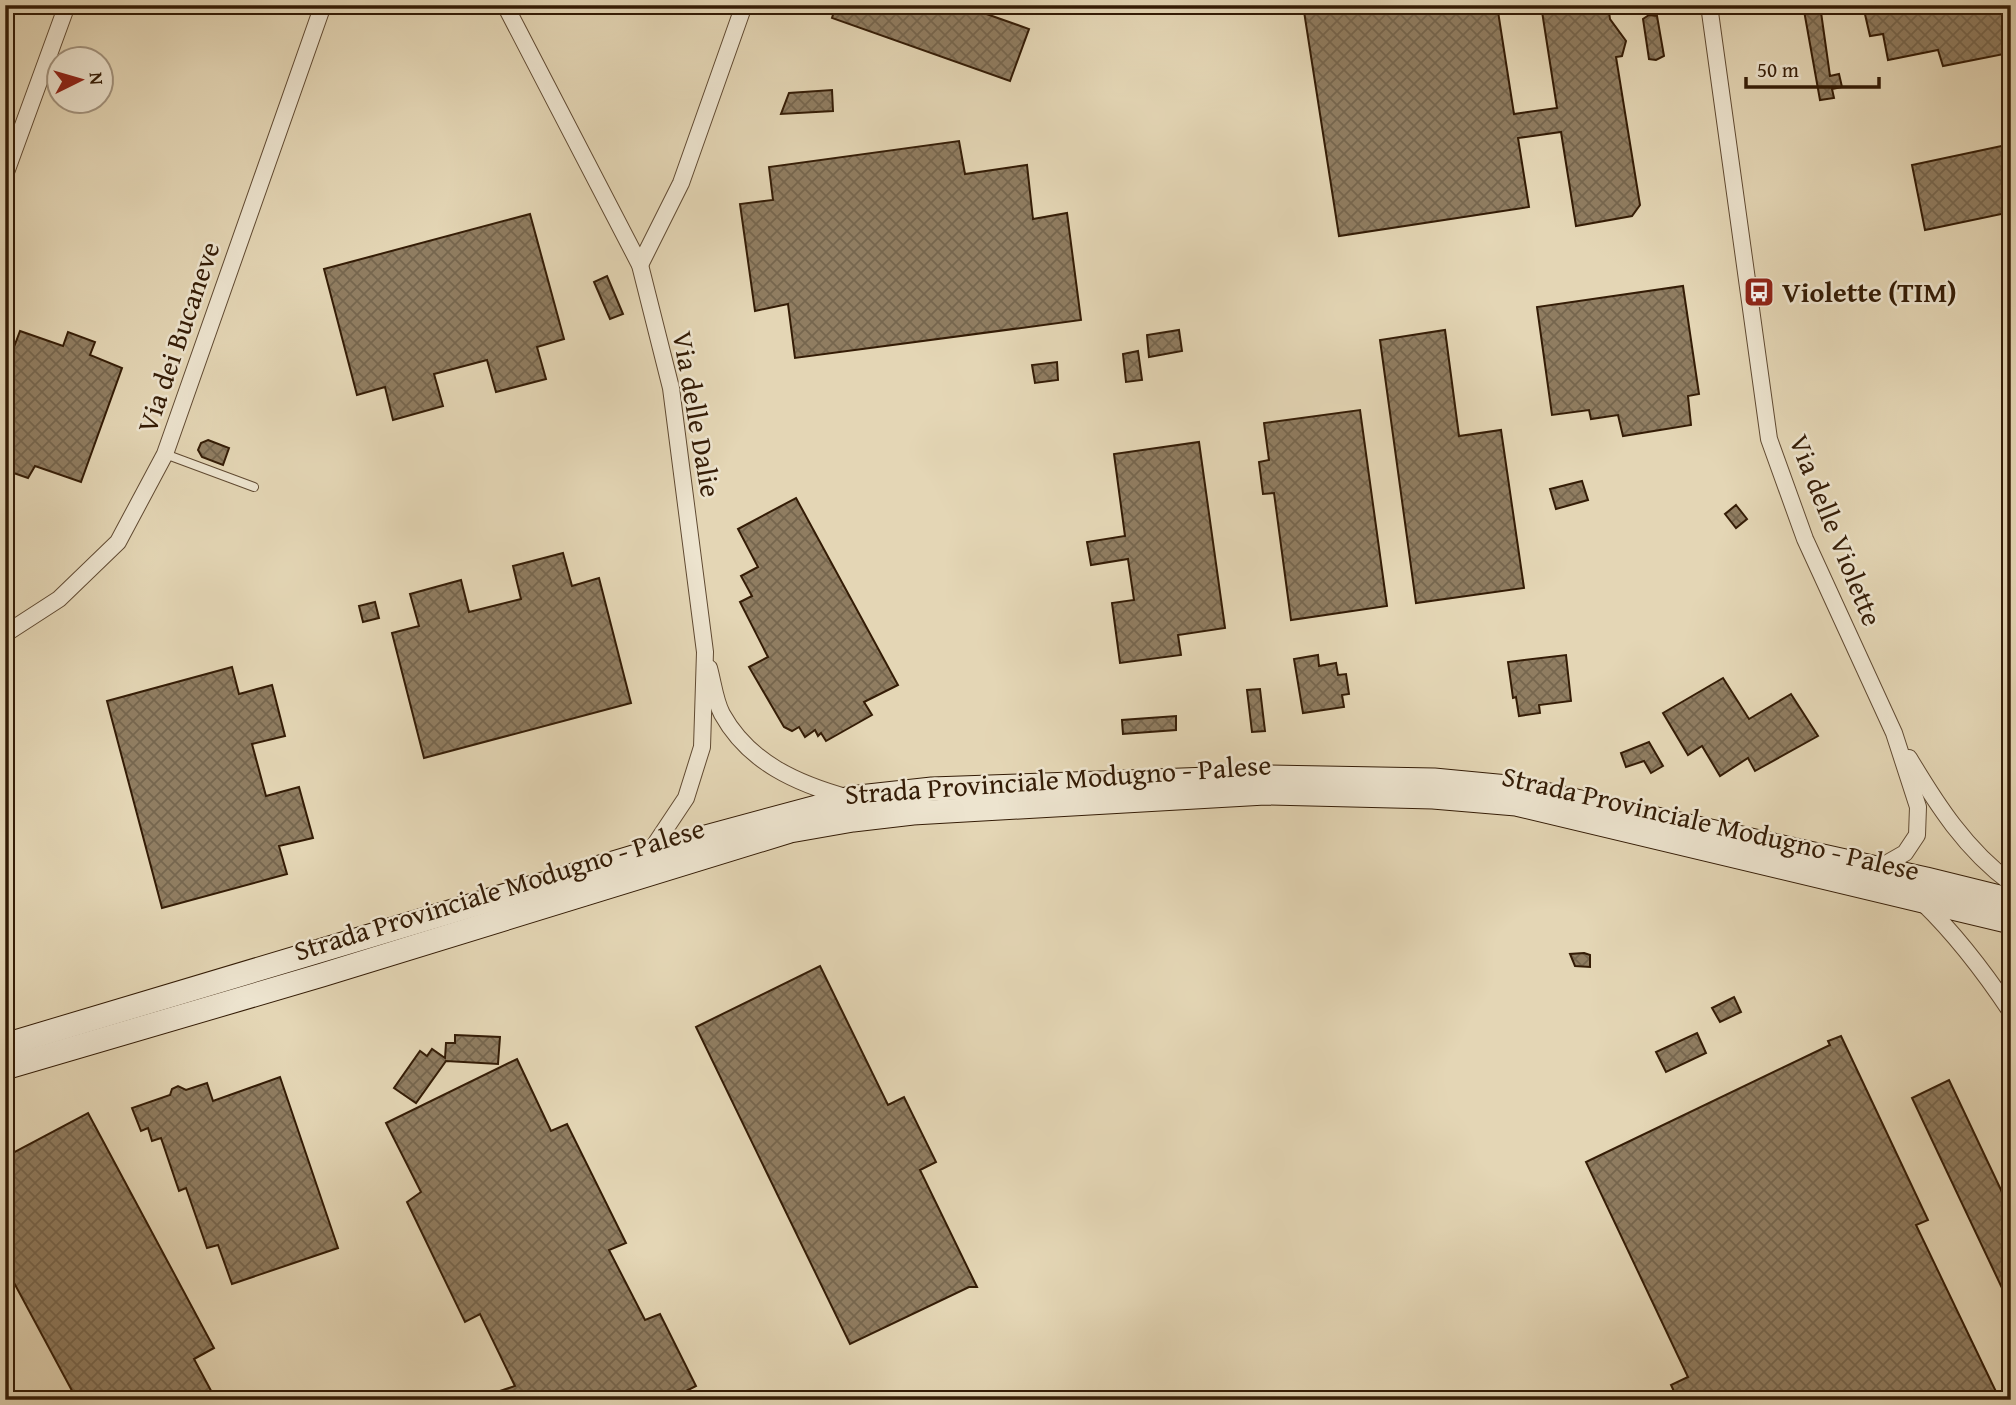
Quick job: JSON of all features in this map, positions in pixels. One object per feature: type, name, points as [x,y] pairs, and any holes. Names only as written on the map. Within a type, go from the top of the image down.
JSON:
[{"type":"main road","name":"Strada Provinciale Modugno - Palese","points":[[5,1045],[650,852],[850,798],[932,789],[1265,777],[1434,780],[1518,788],[2011,900]]},
{"type":"main road","name":"Strada Provinciale Modugno - Palese","points":[[5,1068],[322,975],[790,831],[913,813],[1265,793],[1433,797],[1516,804],[2011,922]]},
{"type":"street","points":[[5,175],[67,5]]},
{"type":"street","name":"Via dei Bucaneve","points":[[5,634],[59,599],[118,542],[165,454],[323,5]]},
{"type":"street","name":"Via delle Dalie","points":[[505,5],[640,265],[671,388],[705,652],[702,747],[686,798],[650,852]]},
{"type":"street","points":[[640,265],[681,183],[744,5]]},
{"type":"street","name":"Via delle Violette","points":[[1709,5],[1769,439],[1805,539],[1894,733]]},
{"type":"street","points":[[705,652],[722,713],[752,753],[789,777],[850,798]]},
{"type":"street","points":[[1877,869],[1905,853],[1917,835],[1918,807],[1894,733]]},
{"type":"street","points":[[1894,733],[1937,804],[1966,843],[2011,883]]},
{"type":"street","points":[[1923,903],[1948,928],[2011,1013]]},
{"type":"lane","points":[[165,454],[254,487]]},
{"type":"building","points":[[836,5],[961,5],[1029,29],[1010,81],[832,18]]},
{"type":"building","points":[[1303,5],[1497,5],[1514,114],[1557,108],[1541,5],[1608,5],[1610,19],[1626,41],[1622,56],[1616,57],[1640,205],[1632,216],[1576,226],[1561,132],[1518,138],[1529,207],[1339,236]]},
{"type":"building","points":[[1803,5],[1820,5],[1830,76],[1839,74],[1842,87],[1832,89],[1834,98],[1820,100]]},
{"type":"building","points":[[1877,5],[2011,5],[2011,35],[2006,36],[2009,53],[1943,66],[1938,50],[1888,60],[1883,34],[1870,36],[1864,10]]},
{"type":"building","points":[[1649,15],[1657,16],[1664,56],[1656,60],[1649,59],[1643,19]]},
{"type":"building","points":[[832,90],[833,111],[781,114],[789,93]]},
{"type":"building","points":[[959,141],[965,174],[1027,165],[1033,219],[1067,213],[1081,320],[795,358],[788,304],[755,311],[740,204],[773,200],[769,167]]},
{"type":"building","points":[[2011,144],[2011,212],[1925,230],[1912,165]]},
{"type":"building","points":[[530,214],[564,339],[537,347],[546,379],[496,392],[487,360],[434,374],[443,406],[393,420],[385,387],[357,395],[324,269]]},
{"type":"building","points":[[607,276],[623,314],[610,319],[594,282]]},
{"type":"building","points":[[1683,286],[1699,394],[1688,396],[1691,425],[1623,436],[1618,415],[1591,419],[1589,410],[1552,415],[1537,307]]},
{"type":"building","points":[[1179,330],[1182,351],[1149,357],[1147,335]]},
{"type":"building","points":[[1445,330],[1459,436],[1501,430],[1524,588],[1416,603],[1380,340]]},
{"type":"building","points":[[20,331],[63,346],[68,332],[95,342],[90,355],[122,368],[81,482],[35,466],[28,478],[5,470],[5,371]]},
{"type":"building","points":[[1138,351],[1142,380],[1126,382],[1123,354]]},
{"type":"building","points":[[1057,362],[1058,380],[1035,383],[1032,365]]},
{"type":"building","points":[[1360,410],[1387,606],[1291,620],[1274,493],[1263,494],[1259,462],[1269,460],[1264,423]]},
{"type":"building","points":[[208,440],[229,448],[223,465],[202,457],[198,450],[201,443]]},
{"type":"building","points":[[1199,442],[1225,628],[1178,635],[1181,655],[1120,663],[1112,603],[1134,600],[1128,559],[1091,565],[1087,542],[1125,536],[1114,454]]},
{"type":"building","points":[[1582,481],[1588,500],[1556,509],[1550,489]]},
{"type":"building","points":[[796,498],[898,685],[864,702],[872,715],[826,741],[821,733],[818,736],[815,730],[805,737],[799,727],[792,731],[784,727],[749,667],[768,657],[740,602],[752,596],[741,576],[758,567],[738,529]]},
{"type":"building","points":[[1736,505],[1747,519],[1736,528],[1725,514]]},
{"type":"building","points":[[563,553],[572,586],[599,578],[631,703],[424,758],[392,633],[419,626],[410,594],[461,580],[469,612],[521,599],[513,566]]},
{"type":"building","points":[[375,602],[379,618],[363,622],[359,606]]},
{"type":"building","points":[[1318,655],[1319,666],[1336,663],[1338,675],[1346,674],[1349,694],[1342,695],[1344,707],[1303,713],[1294,659]]},
{"type":"building","points":[[1566,655],[1571,701],[1539,705],[1540,713],[1519,716],[1516,697],[1513,698],[1508,662]]},
{"type":"building","points":[[232,667],[239,694],[272,685],[285,736],[252,744],[266,796],[299,787],[313,838],[279,846],[287,874],[162,908],[107,701]]},
{"type":"building","points":[[1723,678],[1749,719],[1791,694],[1818,736],[1755,771],[1748,758],[1720,776],[1702,746],[1688,755],[1663,713]]},
{"type":"building","points":[[1260,689],[1265,731],[1252,732],[1247,690]]},
{"type":"building","points":[[1176,716],[1176,730],[1123,734],[1122,720]]},
{"type":"building","points":[[1649,742],[1663,766],[1651,773],[1644,761],[1626,767],[1621,753]]},
{"type":"building","points":[[1570,954],[1590,955],[1590,967],[1575,966]]},
{"type":"building","points":[[820,966],[888,1105],[904,1097],[936,1162],[920,1170],[977,1287],[969,1287],[850,1344],[696,1027]]},
{"type":"building","points":[[1734,997],[1741,1012],[1720,1022],[1712,1008]]},
{"type":"building","points":[[1697,1033],[1706,1053],[1666,1072],[1656,1052]]},
{"type":"building","points":[[455,1035],[500,1037],[498,1064],[446,1061],[416,1103],[394,1088],[420,1051],[427,1056],[432,1049],[445,1058],[446,1043],[455,1043]]},
{"type":"building","points":[[1841,1036],[1928,1220],[1916,1225],[2000,1400],[1678,1400],[1671,1385],[1688,1377],[1586,1162],[1830,1045],[1828,1041]]},
{"type":"building","points":[[517,1059],[551,1131],[567,1124],[626,1243],[609,1250],[645,1320],[660,1314],[696,1386],[680,1394],[683,1400],[482,1400],[482,1397],[515,1386],[480,1314],[465,1322],[407,1202],[421,1192],[386,1123]]},
{"type":"building","points":[[280,1077],[338,1248],[232,1284],[218,1245],[207,1248],[186,1188],[179,1191],[161,1138],[152,1141],[148,1128],[141,1131],[132,1108],[170,1095],[172,1089],[178,1086],[186,1090],[207,1083],[213,1101]]},
{"type":"building","points":[[1949,1080],[2011,1211],[2011,1307],[1912,1098]]},
{"type":"building","points":[[88,1113],[214,1348],[194,1359],[216,1400],[77,1400],[5,1266],[5,1157]]},
{"type":"place","name":"Violette (TIM)","points":[[1759,292]]}]
